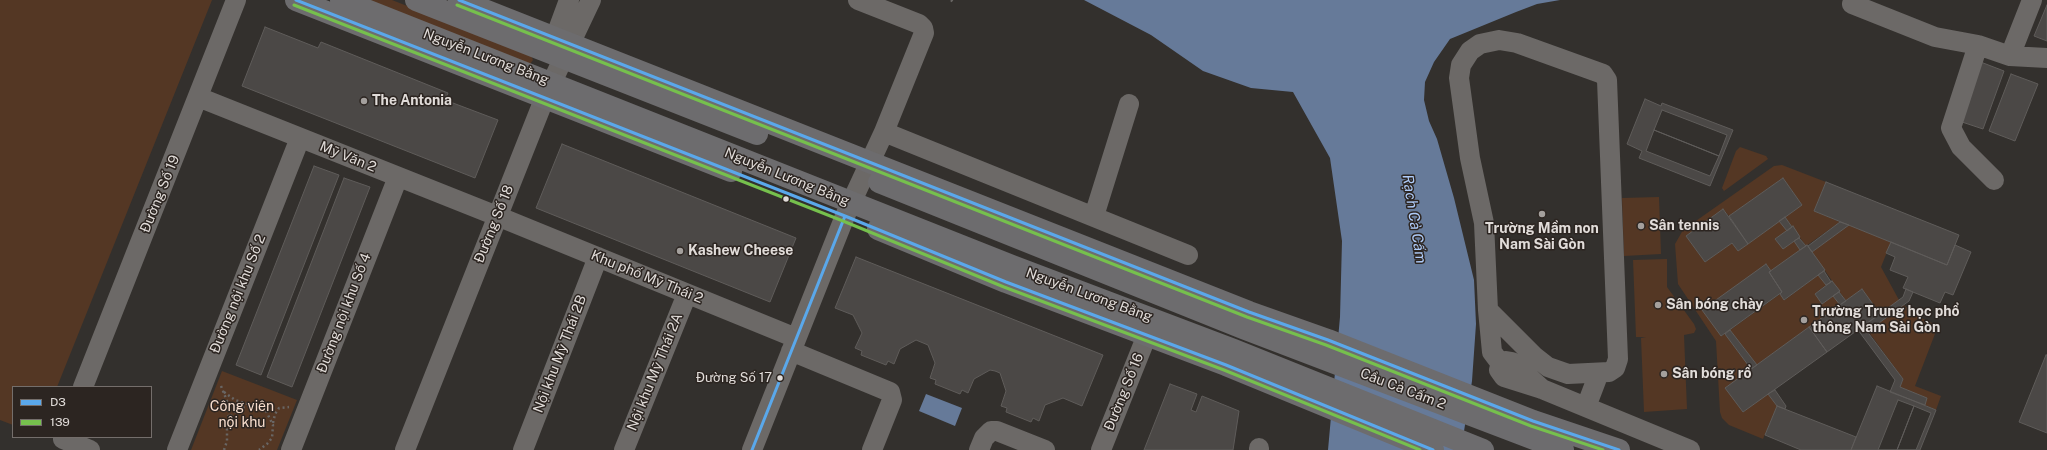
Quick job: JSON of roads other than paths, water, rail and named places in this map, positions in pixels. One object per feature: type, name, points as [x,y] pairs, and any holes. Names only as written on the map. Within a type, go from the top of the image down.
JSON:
[{"type":"main road","name":"Nguyễn Lương Bằng","points":[[296,0],[548,90]]},
{"type":"main road","name":"Nguyễn Lương Bằng","points":[[341,0],[548,90],[848,209],[1012,266],[1150,326],[1230,357]]},
{"type":"main road","name":"Nguyễn Lương Bằng","points":[[416,0],[563,47]]},
{"type":"main road","name":"Nguyễn Lương Bằng","points":[[460,0],[563,47],[1246,320]]},
{"type":"main road","name":"Cầu Cả Cấm 2","points":[[1246,320],[1570,443]]},
{"type":"main road","name":"Cầu Cả Cấm 2","points":[[1230,357],[1483,450]]},
{"type":"main road","points":[[1230,357],[1433,450]]},
{"type":"main road","points":[[1570,443],[1619,450]]},
{"type":"street","name":"Đường Số 19","points":[[83,386],[236,0]]},
{"type":"street","points":[[563,47],[569,0]]},
{"type":"street","name":"Đường Số 18","points":[[404,450],[548,90],[563,47],[591,0]]},
{"type":"street","points":[[752,450],[848,209],[884,132],[924,31],[919,24],[858,0]]},
{"type":"street","points":[[2010,56],[2032,0]]},
{"type":"street","points":[[1852,4],[1935,37],[1978,46],[2010,56],[2043,61]]},
{"type":"street","points":[[1488,310],[1534,356],[1548,367],[1568,374],[1612,371],[1617,366],[1618,359],[1607,80],[1603,74],[1506,40],[1486,42],[1474,47],[1466,55],[1459,78],[1470,158],[1484,223],[1488,310],[1492,352],[1500,364],[1506,361],[1512,362],[1542,388],[1690,450]]},
{"type":"street","points":[[1978,46],[1951,128],[1961,147],[1994,180]]},
{"type":"street","name":"Mỹ Văn 2","points":[[198,97],[497,216]]},
{"type":"street","points":[[1094,216],[1129,104]]},
{"type":"street","points":[[884,132],[1188,255]]},
{"type":"street","name":"Đường nội khu Số 2","points":[[177,450],[300,138]]},
{"type":"street","name":"Đường nội khu Số 4","points":[[291,450],[398,177]]},
{"type":"street","name":"Khu phố Mỹ Thái 2","points":[[497,216],[687,294],[890,392],[892,400],[872,450]]},
{"type":"street","name":"Nội khu Mỹ Thái 2B","points":[[523,450],[598,257]]},
{"type":"street","name":"Nội khu Mỹ Thái 2A","points":[[624,450],[687,294]]},
{"type":"street","name":"Đường Số 16","points":[[1101,450],[1150,326]]},
{"type":"street","points":[[1586,406],[1599,373]]},
{"type":"street","points":[[979,450],[984,438],[992,431],[997,431],[1045,450]]},
{"type":"street","points":[[61,442],[90,450]]},
{"type":"water","name":"Rạch Cả Cấm","points":[[1084,0],[1560,0],[1537,4],[1450,39],[1434,62],[1425,82],[1424,100],[1429,121],[1437,139],[1454,198],[1474,280],[1476,324],[1472,381],[1461,450],[1328,450],[1340,317],[1342,241],[1330,158],[1293,92],[1251,88],[1203,71],[1151,35]]},
{"type":"water","points":[[926,394],[962,408],[955,426],[919,411]]},
{"type":"place","name":"The Antonia","points":[[364,101]]},
{"type":"place","name":"Trường Mầm non Nam Sài Gòn","points":[[1542,214]]},
{"type":"place","name":"Sân tennis","points":[[1641,226]]},
{"type":"place","name":"Kashew Cheese","points":[[680,251]]},
{"type":"place","name":"Sân bóng chày","points":[[1658,305]]},
{"type":"place","name":"Trường Trung học phổ thông Nam Sài Gòn","points":[[1804,320]]},
{"type":"place","name":"Sân bóng rổ","points":[[1664,374]]},
{"type":"place","name":"Đường Số 17","points":[[780,378]]},
{"type":"park label","name":"Công viên nội khu","points":[[242,416]]}]
